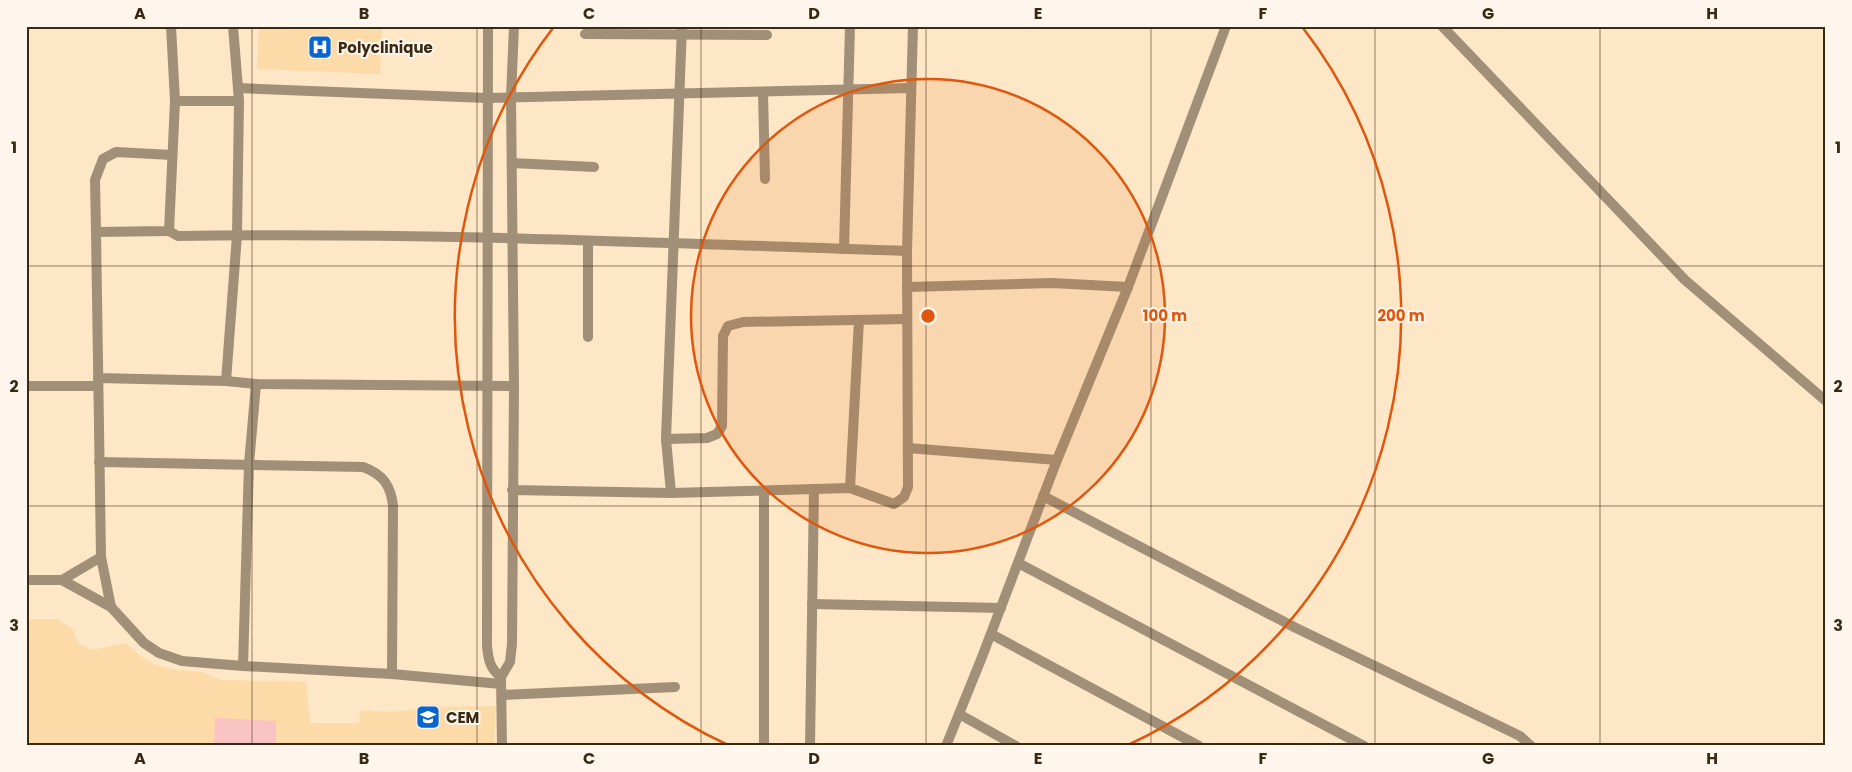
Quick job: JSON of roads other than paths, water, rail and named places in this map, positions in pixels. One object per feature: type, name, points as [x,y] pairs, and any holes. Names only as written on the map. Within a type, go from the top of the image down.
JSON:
[{"type":"street","points":[[169,231],[175,102],[171,26]]},
{"type":"street","points":[[226,382],[237,235],[239,101],[234,26]]},
{"type":"street","points":[[488,26],[487,646],[488,660],[501,681]]},
{"type":"street","points":[[502,746],[501,681],[512,653],[514,386],[511,97],[514,26]]},
{"type":"street","points":[[844,249],[850,90],[850,26]]},
{"type":"street","points":[[512,490],[671,493],[850,488],[894,504],[904,497],[908,487],[907,251],[912,26]]},
{"type":"street","points":[[946,746],[1057,460],[1128,287],[1226,26]]},
{"type":"street","points":[[1442,26],[1685,280],[1826,401]]},
{"type":"street","points":[[671,493],[666,439],[682,31]]},
{"type":"street","points":[[585,34],[682,31],[767,35]]},
{"type":"street","points":[[238,88],[487,98],[911,88]]},
{"type":"street","points":[[764,92],[764,179]]},
{"type":"street","points":[[175,102],[239,101]]},
{"type":"street","points":[[111,608],[100,557],[96,180],[103,159],[116,152],[172,155]]},
{"type":"street","points":[[512,163],[594,167]]},
{"type":"street","points":[[96,232],[169,231],[178,236],[295,234],[488,238],[907,251]]},
{"type":"street","points":[[588,241],[588,337]]},
{"type":"street","points":[[907,287],[1052,283],[1128,287]]},
{"type":"street","points":[[666,439],[708,438],[717,434],[722,426],[724,336],[728,326],[744,322],[907,319]]},
{"type":"street","points":[[850,488],[859,320]]},
{"type":"street","points":[[26,386],[98,382],[226,382],[256,384],[514,386]]},
{"type":"street","points":[[243,666],[248,464],[256,384]]},
{"type":"street","points":[[908,448],[1057,460]]},
{"type":"street","points":[[99,462],[363,467],[382,477],[392,495],[393,506],[392,674]]},
{"type":"street","points":[[810,746],[814,489]]},
{"type":"street","points":[[764,491],[764,746]]},
{"type":"street","points":[[1043,496],[1294,627],[1520,736],[1531,746]]},
{"type":"street","points":[[62,580],[100,557]]},
{"type":"street","points":[[1018,563],[1364,746]]},
{"type":"street","points":[[26,580],[62,580],[111,608],[144,643],[158,653],[182,661],[501,681]]},
{"type":"street","points":[[812,604],[1001,608]]},
{"type":"street","points":[[991,634],[1199,746]]},
{"type":"street","points":[[502,696],[675,687]]},
{"type":"street","points":[[959,714],[1016,746]]},
{"type":"place","name":"Polyclinique","points":[[320,47]]},
{"type":"place","name":"CEM","points":[[428,717]]}]
